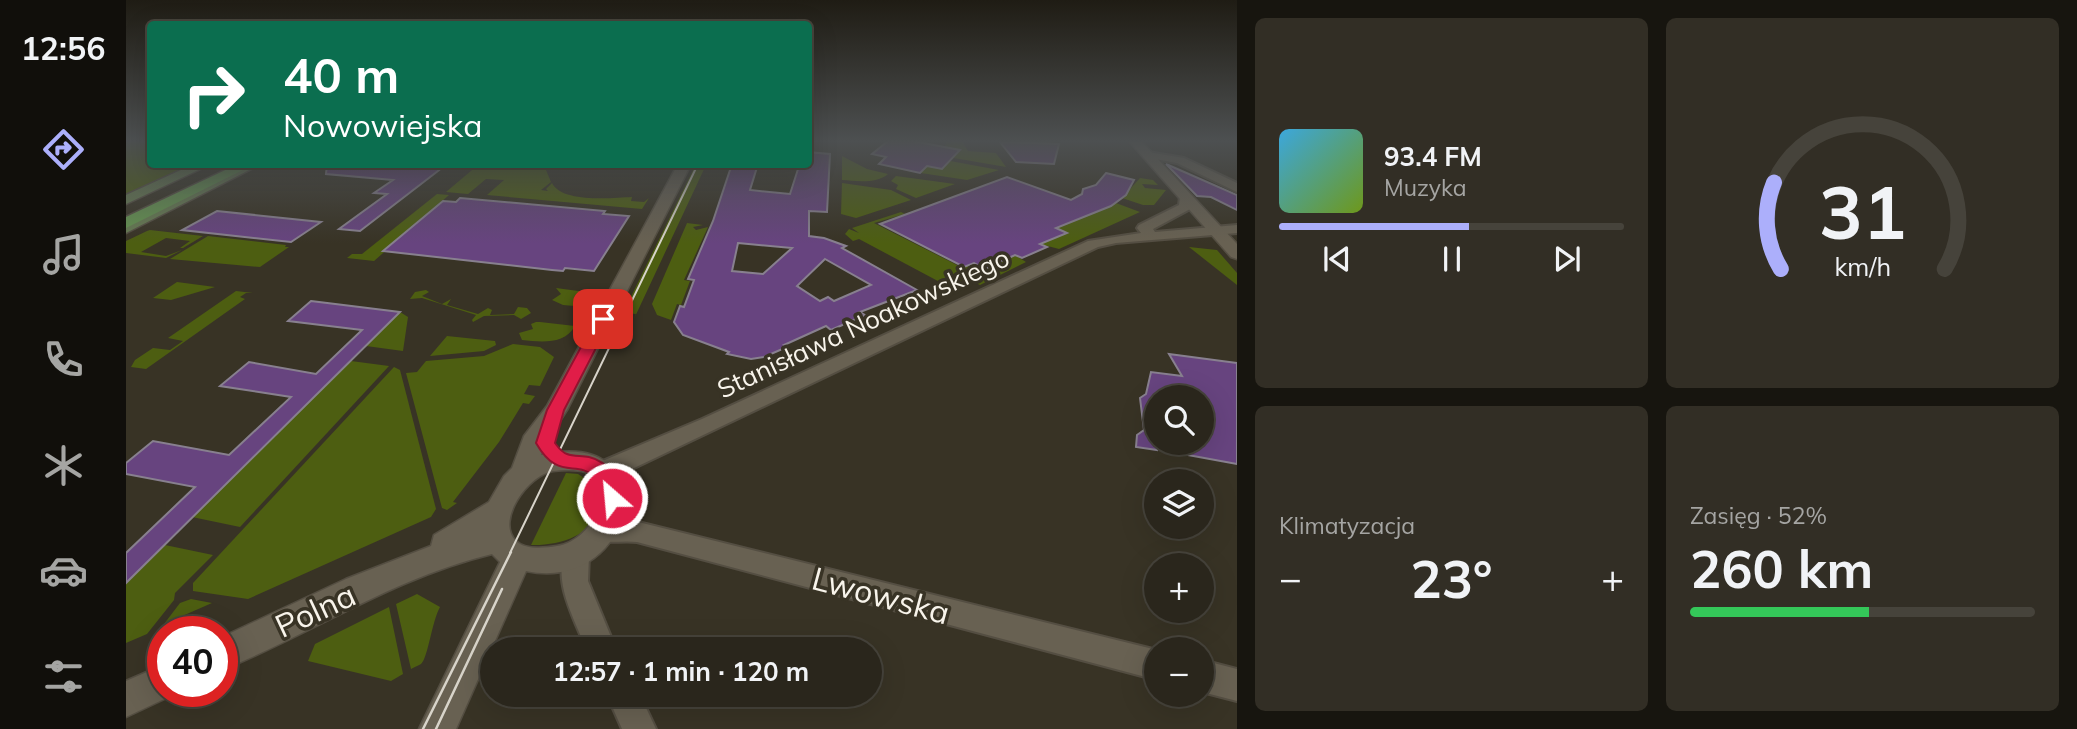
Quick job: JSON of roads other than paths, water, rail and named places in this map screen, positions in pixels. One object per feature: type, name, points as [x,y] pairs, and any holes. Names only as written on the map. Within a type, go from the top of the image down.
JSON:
[{"type":"main road","points":[[126,200],[181,175]]},
{"type":"main road","points":[[126,208],[196,175]]},
{"type":"main road","points":[[126,220],[215,175]]},
{"type":"main road","points":[[126,220],[224,175]]},
{"type":"main road","points":[[126,228],[233,175]]},
{"type":"street","points":[[523,473],[533,442],[556,410],[679,175]]},
{"type":"street","points":[[1166,175],[1237,254]]},
{"type":"street","points":[[1211,175],[1237,188]]},
{"type":"street","points":[[1152,237],[1144,228],[1184,208],[1187,205],[1186,197]]},
{"type":"street","name":"Stanisława Noakowskiego","points":[[601,471],[698,430],[1089,245],[1116,239],[1237,229]]},
{"type":"street","points":[[556,410],[546,443],[553,454],[563,461]]},
{"type":"street","points":[[563,461],[588,464],[601,471],[610,484],[613,507],[605,532],[590,547],[576,555],[542,561],[507,550],[496,531],[501,508],[511,487],[523,473],[540,464],[563,461]]},
{"type":"street","name":"Polna","points":[[238,646],[409,566],[474,528],[501,508]]},
{"type":"street","name":"Lwowska","points":[[605,532],[622,529],[637,531],[1144,662]]},
{"type":"street","name":"Polna","points":[[409,566],[466,547],[507,550]]},
{"type":"street","points":[[437,729],[507,550]]},
{"type":"street","points":[[576,555],[574,581],[596,637]]},
{"type":"street","points":[[1214,679],[1237,685]]},
{"type":"street","points":[[126,699],[147,689]]},
{"type":"street","points":[[629,707],[639,729]]},
{"type":"tram line","points":[[510,553],[693,175]]},
{"type":"tram line","points":[[423,729],[511,552]]},
{"type":"tram line","points":[[436,729],[502,589]]}]
